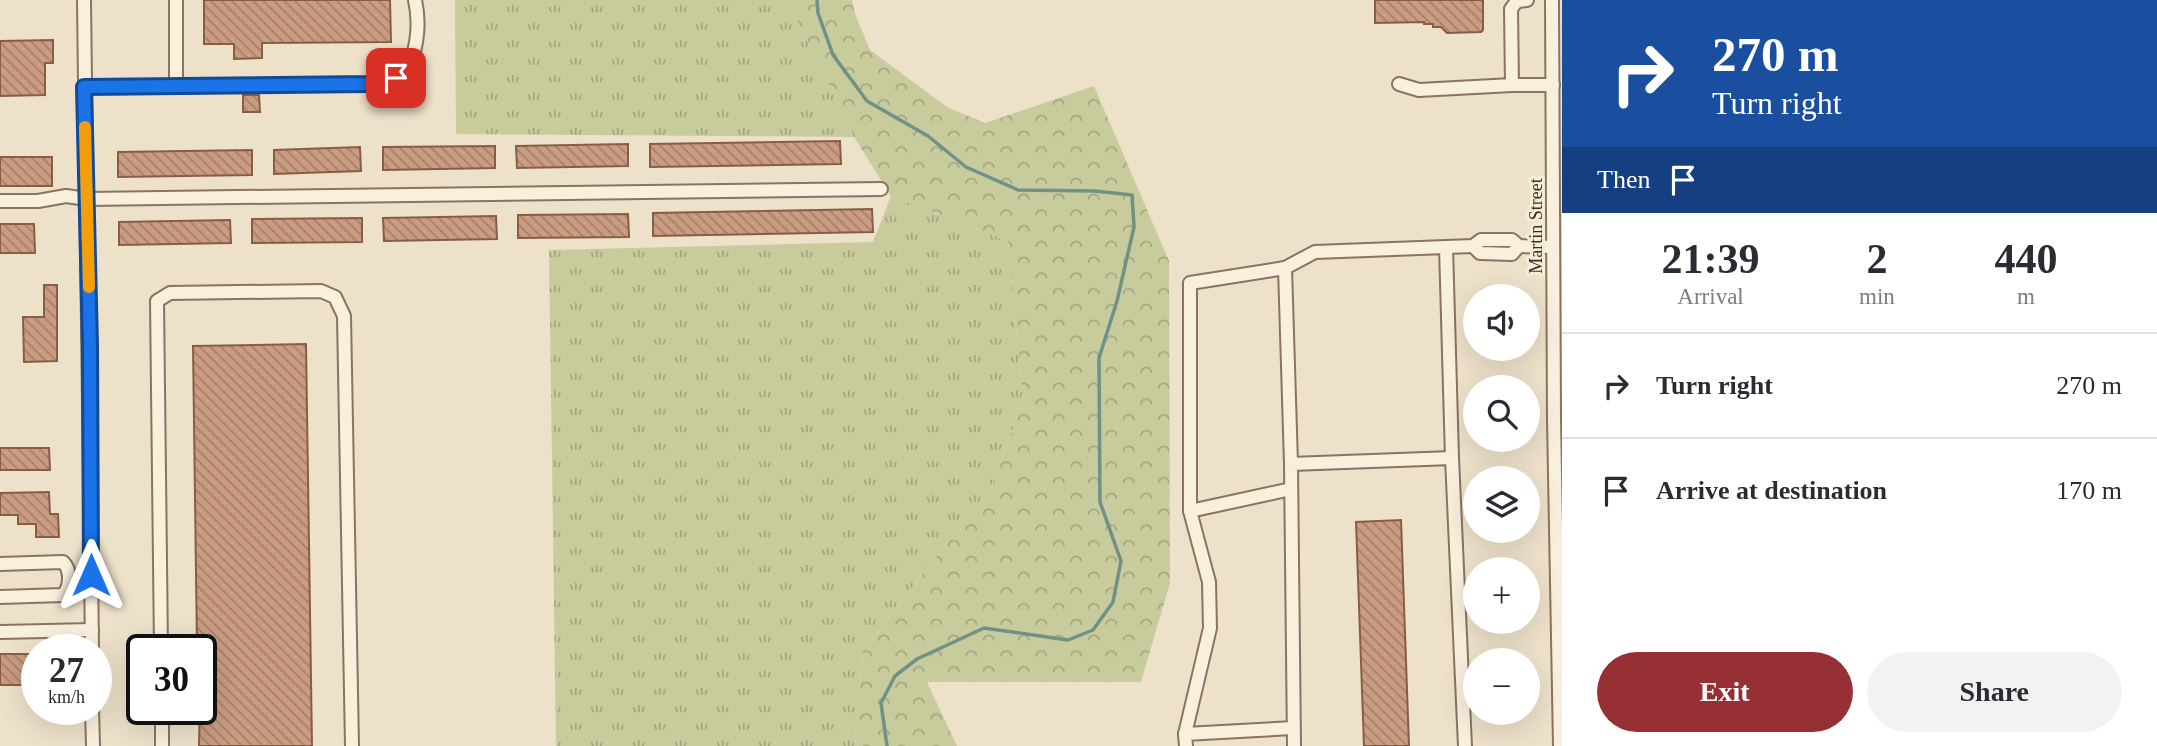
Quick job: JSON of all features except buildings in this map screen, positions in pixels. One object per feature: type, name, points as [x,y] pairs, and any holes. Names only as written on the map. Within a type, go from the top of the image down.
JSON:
[{"type":"street","points":[[84,0],[92,634]]},
{"type":"street","points":[[176,0],[176,86]]},
{"type":"street","points":[[84,87],[370,84],[396,78],[407,65],[416,43],[418,14],[415,0]]},
{"type":"street","points":[[1512,85],[1511,9],[1517,1],[1527,0]]},
{"type":"street","name":"Martin Street","points":[[1552,0],[1560,746]]},
{"type":"street","points":[[1399,84],[1419,90],[1553,85]]},
{"type":"street","points":[[0,201],[38,201],[66,196],[87,200],[881,189]]},
{"type":"street","points":[[1293,728],[1186,740],[1210,628],[1209,582],[1190,511],[1190,283],[1285,268],[1315,252],[1473,246],[1481,240],[1512,240],[1519,246],[1553,247]]},
{"type":"street","points":[[1446,247],[1465,746]]},
{"type":"street","points":[[1285,268],[1291,464],[1294,746]]},
{"type":"street","points":[[161,634],[157,302],[170,292],[321,290],[335,297],[344,316],[352,746]]},
{"type":"street","points":[[1291,464],[1452,458]]},
{"type":"street","points":[[1190,511],[1291,489]]},
{"type":"street","points":[[0,564],[62,562],[70,575],[67,590],[62,595],[0,597]]},
{"type":"street","points":[[70,575],[91,575]]},
{"type":"street","points":[[0,632],[92,630]]},
{"type":"street","points":[[92,725],[93,746]]},
{"type":"street","points":[[162,725],[162,746]]},
{"type":"green space","points":[[455,0],[787,0],[854,137],[456,134]]},
{"type":"green space","points":[[787,0],[852,0],[870,50],[947,107],[985,123],[1094,86],[1169,261],[1170,583],[1141,682],[927,682],[957,746],[854,746],[863,650],[991,487],[1023,402],[1008,241],[891,196],[854,137]]},
{"type":"green space","points":[[891,196],[1008,241],[1023,402],[991,487],[863,650],[854,746],[556,746],[549,250],[873,242]]},
{"type":"waterway","points":[[817,0],[818,13],[833,55],[867,101],[928,136],[966,167],[1018,190],[1095,191],[1132,195],[1134,227],[1117,301],[1099,358],[1100,502],[1121,561],[1113,602],[1093,630],[1068,640],[984,628],[917,659],[895,676],[881,703],[887,746]]},
{"type":"slow traffic","points":[[85,127],[89,287]]},
{"type":"route","points":[[91,575],[90,346],[84,87],[370,84],[396,78]]}]
